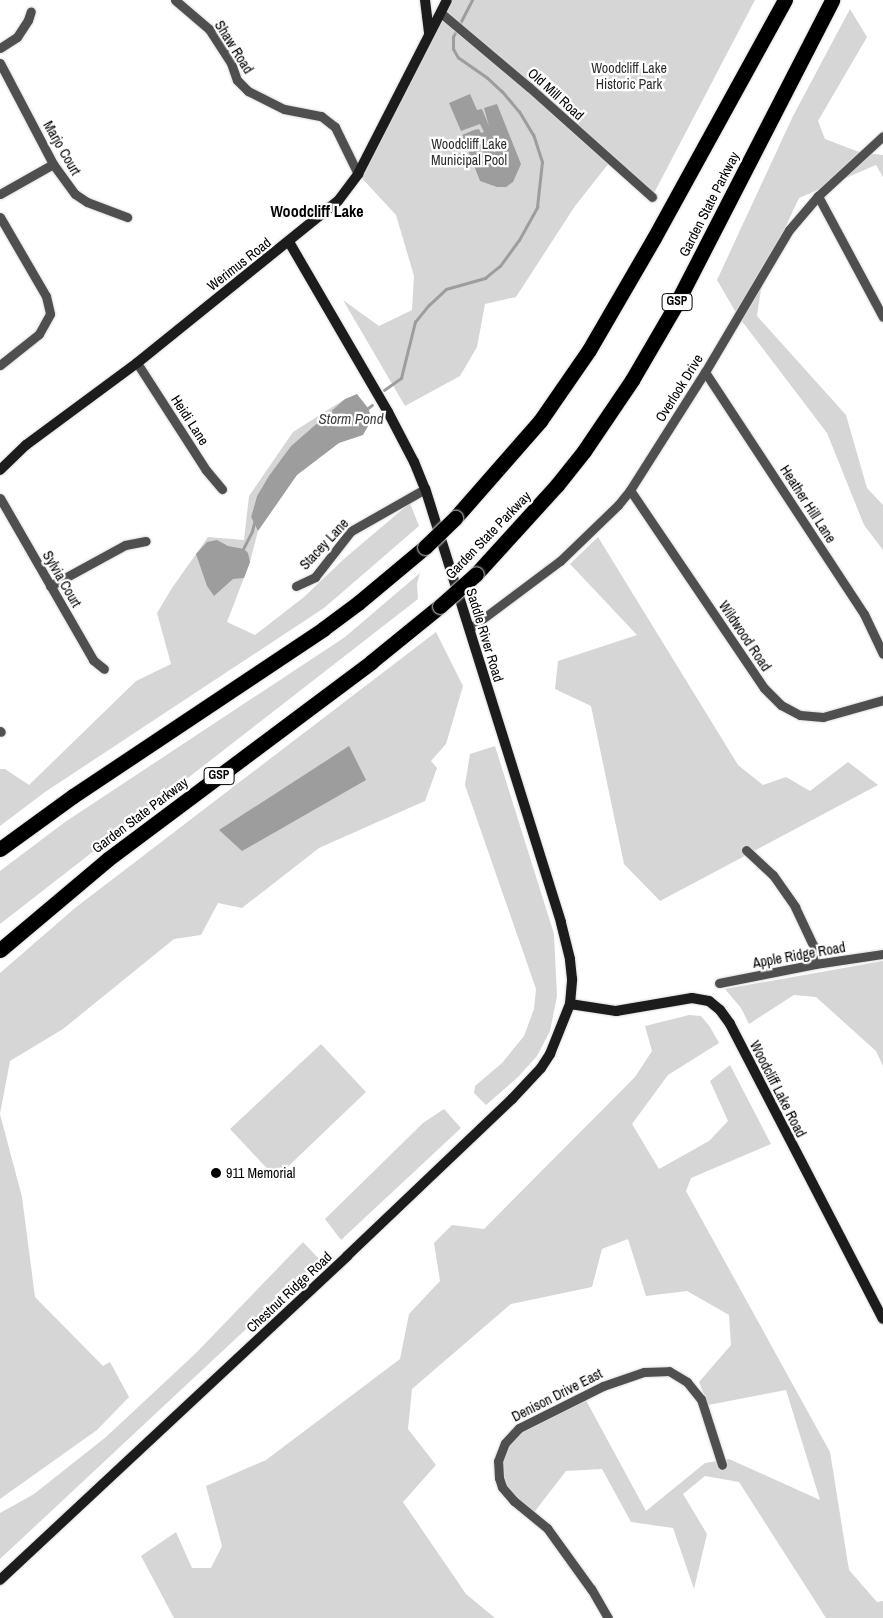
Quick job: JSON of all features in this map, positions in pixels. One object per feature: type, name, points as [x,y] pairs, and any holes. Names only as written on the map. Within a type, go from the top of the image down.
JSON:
[{"type":"highway","points":[[0,849],[80,791],[324,629],[425,547],[455,518],[540,421],[590,350],[786,0]]},
{"type":"highway","name":"Garden State Parkway","points":[[0,950],[80,881],[372,662],[440,606],[476,574],[557,485],[584,451],[632,380],[675,306],[832,0]]},
{"type":"main road","points":[[425,0],[430,36]]},
{"type":"main road","name":"Werimus Road","points":[[0,470],[26,445],[137,363],[326,212],[358,174],[430,36],[442,5]]},
{"type":"main road","name":"Saddle River Road","points":[[289,242],[388,412],[414,462],[425,489],[561,922],[570,959],[572,979],[570,1004]]},
{"type":"main road","name":"Woodcliff Lake Road","points":[[570,1004],[616,1011],[692,998],[709,1001],[720,1010],[730,1024],[883,1319]]},
{"type":"main road","name":"Chestnut Ridge Road","points":[[0,1580],[512,1099],[541,1068],[550,1054],[570,1004]]},
{"type":"street","name":"Shaw Road","points":[[175,0],[209,29],[231,63],[237,80],[248,91],[284,109],[321,116],[335,127],[358,174]]},
{"type":"street","name":"Old Mill Road","points":[[442,5],[453,24],[652,197]]},
{"type":"street","points":[[0,48],[17,36],[28,20],[31,11]]},
{"type":"street","name":"Marjo Court","points":[[0,63],[53,164],[75,194],[88,202],[127,217]]},
{"type":"street","name":"Overlook Drive","points":[[469,629],[574,548],[630,490],[706,372],[789,230],[818,196],[883,136]]},
{"type":"street","points":[[0,194],[53,164]]},
{"type":"street","points":[[818,196],[883,317]]},
{"type":"street","points":[[0,217],[46,296],[50,314],[48,321],[39,334],[0,365]]},
{"type":"street","name":"Heidi Lane","points":[[137,363],[206,470],[222,489]]},
{"type":"street","name":"Heather Hill Lane","points":[[706,372],[864,614],[883,654]]},
{"type":"street","name":"Stacey Lane","points":[[296,586],[315,577],[351,531],[425,489]]},
{"type":"street","name":"Wildwood Road","points":[[630,490],[764,688],[781,705],[800,714],[824,718],[883,700]]},
{"type":"street","name":"Sylvia Court","points":[[0,498],[93,660],[104,669]]},
{"type":"street","points":[[50,586],[126,546],[146,542]]},
{"type":"street","points":[[746,850],[773,875],[795,907],[813,945],[815,964]]},
{"type":"street","name":"Apple Ridge Road","points":[[719,984],[815,964],[883,954]]},
{"type":"street","name":"Denison Drive East","points":[[608,1618],[591,1589],[547,1528],[514,1501],[502,1487],[499,1478],[498,1461],[504,1443],[520,1428],[602,1386],[644,1372],[669,1371],[687,1382],[701,1399],[722,1465]]},
{"type":"green space","points":[[447,0],[755,0],[653,195],[609,163],[575,206],[516,297],[485,304],[477,347],[460,376],[405,406],[343,300],[379,326],[412,310],[414,276],[396,215],[358,174]]},
{"type":"green space","points":[[850,9],[867,37],[818,121],[825,139],[859,152],[883,155],[883,177],[876,165],[799,198],[763,275],[757,316],[846,415],[867,488],[883,505],[883,550],[864,525],[827,433],[738,316],[717,280],[793,116]]},
{"type":"green space","points":[[345,399],[291,446],[257,496],[251,517],[258,531],[250,562],[227,622],[255,635],[304,597],[345,558],[410,503],[419,526],[324,608],[45,792],[0,826],[0,769],[5,769],[29,785],[136,681],[171,664],[157,613],[172,588],[208,537],[244,540],[249,496],[293,432]]},
{"type":"green space","points":[[598,537],[738,765],[763,785],[786,777],[810,791],[848,762],[878,785],[660,901],[624,864],[591,706],[555,689],[558,661],[637,635],[570,564]]},
{"type":"green space","points":[[420,573],[417,584],[418,599],[0,924],[0,871],[65,822],[345,637]]},
{"type":"green space","points":[[436,632],[463,686],[446,744],[431,761],[437,768],[425,801],[319,848],[242,908],[218,903],[201,935],[174,939],[63,1029],[10,1061],[0,1114],[0,973],[75,908]]},
{"type":"green space","points":[[495,746],[554,934],[557,996],[550,1031],[537,1056],[518,1077],[486,1105],[474,1093],[475,1086],[502,1063],[524,1036],[534,1009],[536,989],[465,785],[470,754]]},
{"type":"green space","points":[[883,961],[883,1066],[876,1051],[816,997],[794,995],[749,1024],[741,1008],[725,989]]},
{"type":"green space","points":[[689,1015],[701,1016],[719,1043],[668,1075],[632,1124],[659,1169],[709,1141],[728,1121],[710,1081],[730,1065],[771,1144],[691,1178],[686,1191],[830,1452],[849,1570],[877,1602],[883,1601],[883,1618],[826,1618],[739,1482],[705,1476],[683,1494],[707,1534],[694,1589],[673,1528],[631,1522],[602,1469],[566,1471],[532,1515],[500,1479],[504,1441],[582,1393],[646,1511],[705,1463],[729,1459],[820,1500],[786,1390],[708,1405],[699,1382],[731,1345],[729,1315],[687,1291],[646,1296],[628,1239],[602,1249],[592,1287],[511,1304],[412,1389],[408,1429],[436,1465],[403,1502],[466,1594],[495,1618],[174,1618],[141,1556],[176,1532],[192,1568],[211,1568],[222,1546],[206,1486],[266,1460],[400,1359],[409,1314],[440,1281],[434,1243],[452,1225],[484,1229],[635,1077],[652,1051],[645,1026]]},
{"type":"green space","points":[[321,1044],[366,1092],[276,1178],[230,1129]]},
{"type":"green space","points":[[444,1109],[461,1128],[341,1240],[325,1219],[423,1123]]},
{"type":"green space","points":[[0,1114],[22,1197],[35,1297],[103,1366],[110,1362],[129,1397],[97,1430],[0,1499]]},
{"type":"green space","points":[[303,1242],[320,1260],[0,1559],[0,1513],[34,1494],[106,1437],[196,1353]]},
{"type":"water","points":[[470,94],[477,110],[482,109],[489,126],[484,108],[497,104],[521,164],[513,182],[506,187],[497,187],[480,181],[462,135],[479,129],[481,133],[484,132],[480,124],[461,131],[449,103]]},
{"type":"water","name":"Storm Pond","points":[[357,394],[368,408],[372,419],[363,435],[339,443],[297,475],[258,531],[251,517],[257,496],[269,476],[291,446],[345,399]]},
{"type":"water","points":[[217,540],[228,546],[244,549],[248,553],[250,562],[244,578],[233,579],[214,596],[207,586],[196,554],[207,542]]},
{"type":"water","points":[[349,746],[366,780],[242,851],[219,830]]},
{"type":"waterway","points":[[384,390],[401,378],[415,322],[429,305],[446,289],[485,278],[500,266],[519,240],[537,207],[542,162],[533,135],[519,112],[502,92],[487,78],[458,58],[453,49],[453,37],[472,0]]},
{"type":"waterway","points":[[367,409],[372,405]]},
{"type":"waterway","points":[[242,551],[255,520]]},
{"type":"place","name":"911 Memorial","points":[[216,1173]]},
{"type":"district","name":"Woodcliff Lake","points":[[317,211]]},
{"type":"park label","name":"Woodcliff Lake Historic Park","points":[[629,76]]},
{"type":"park label","name":"Woodcliff Lake Municipal Pool","points":[[469,152]]}]
